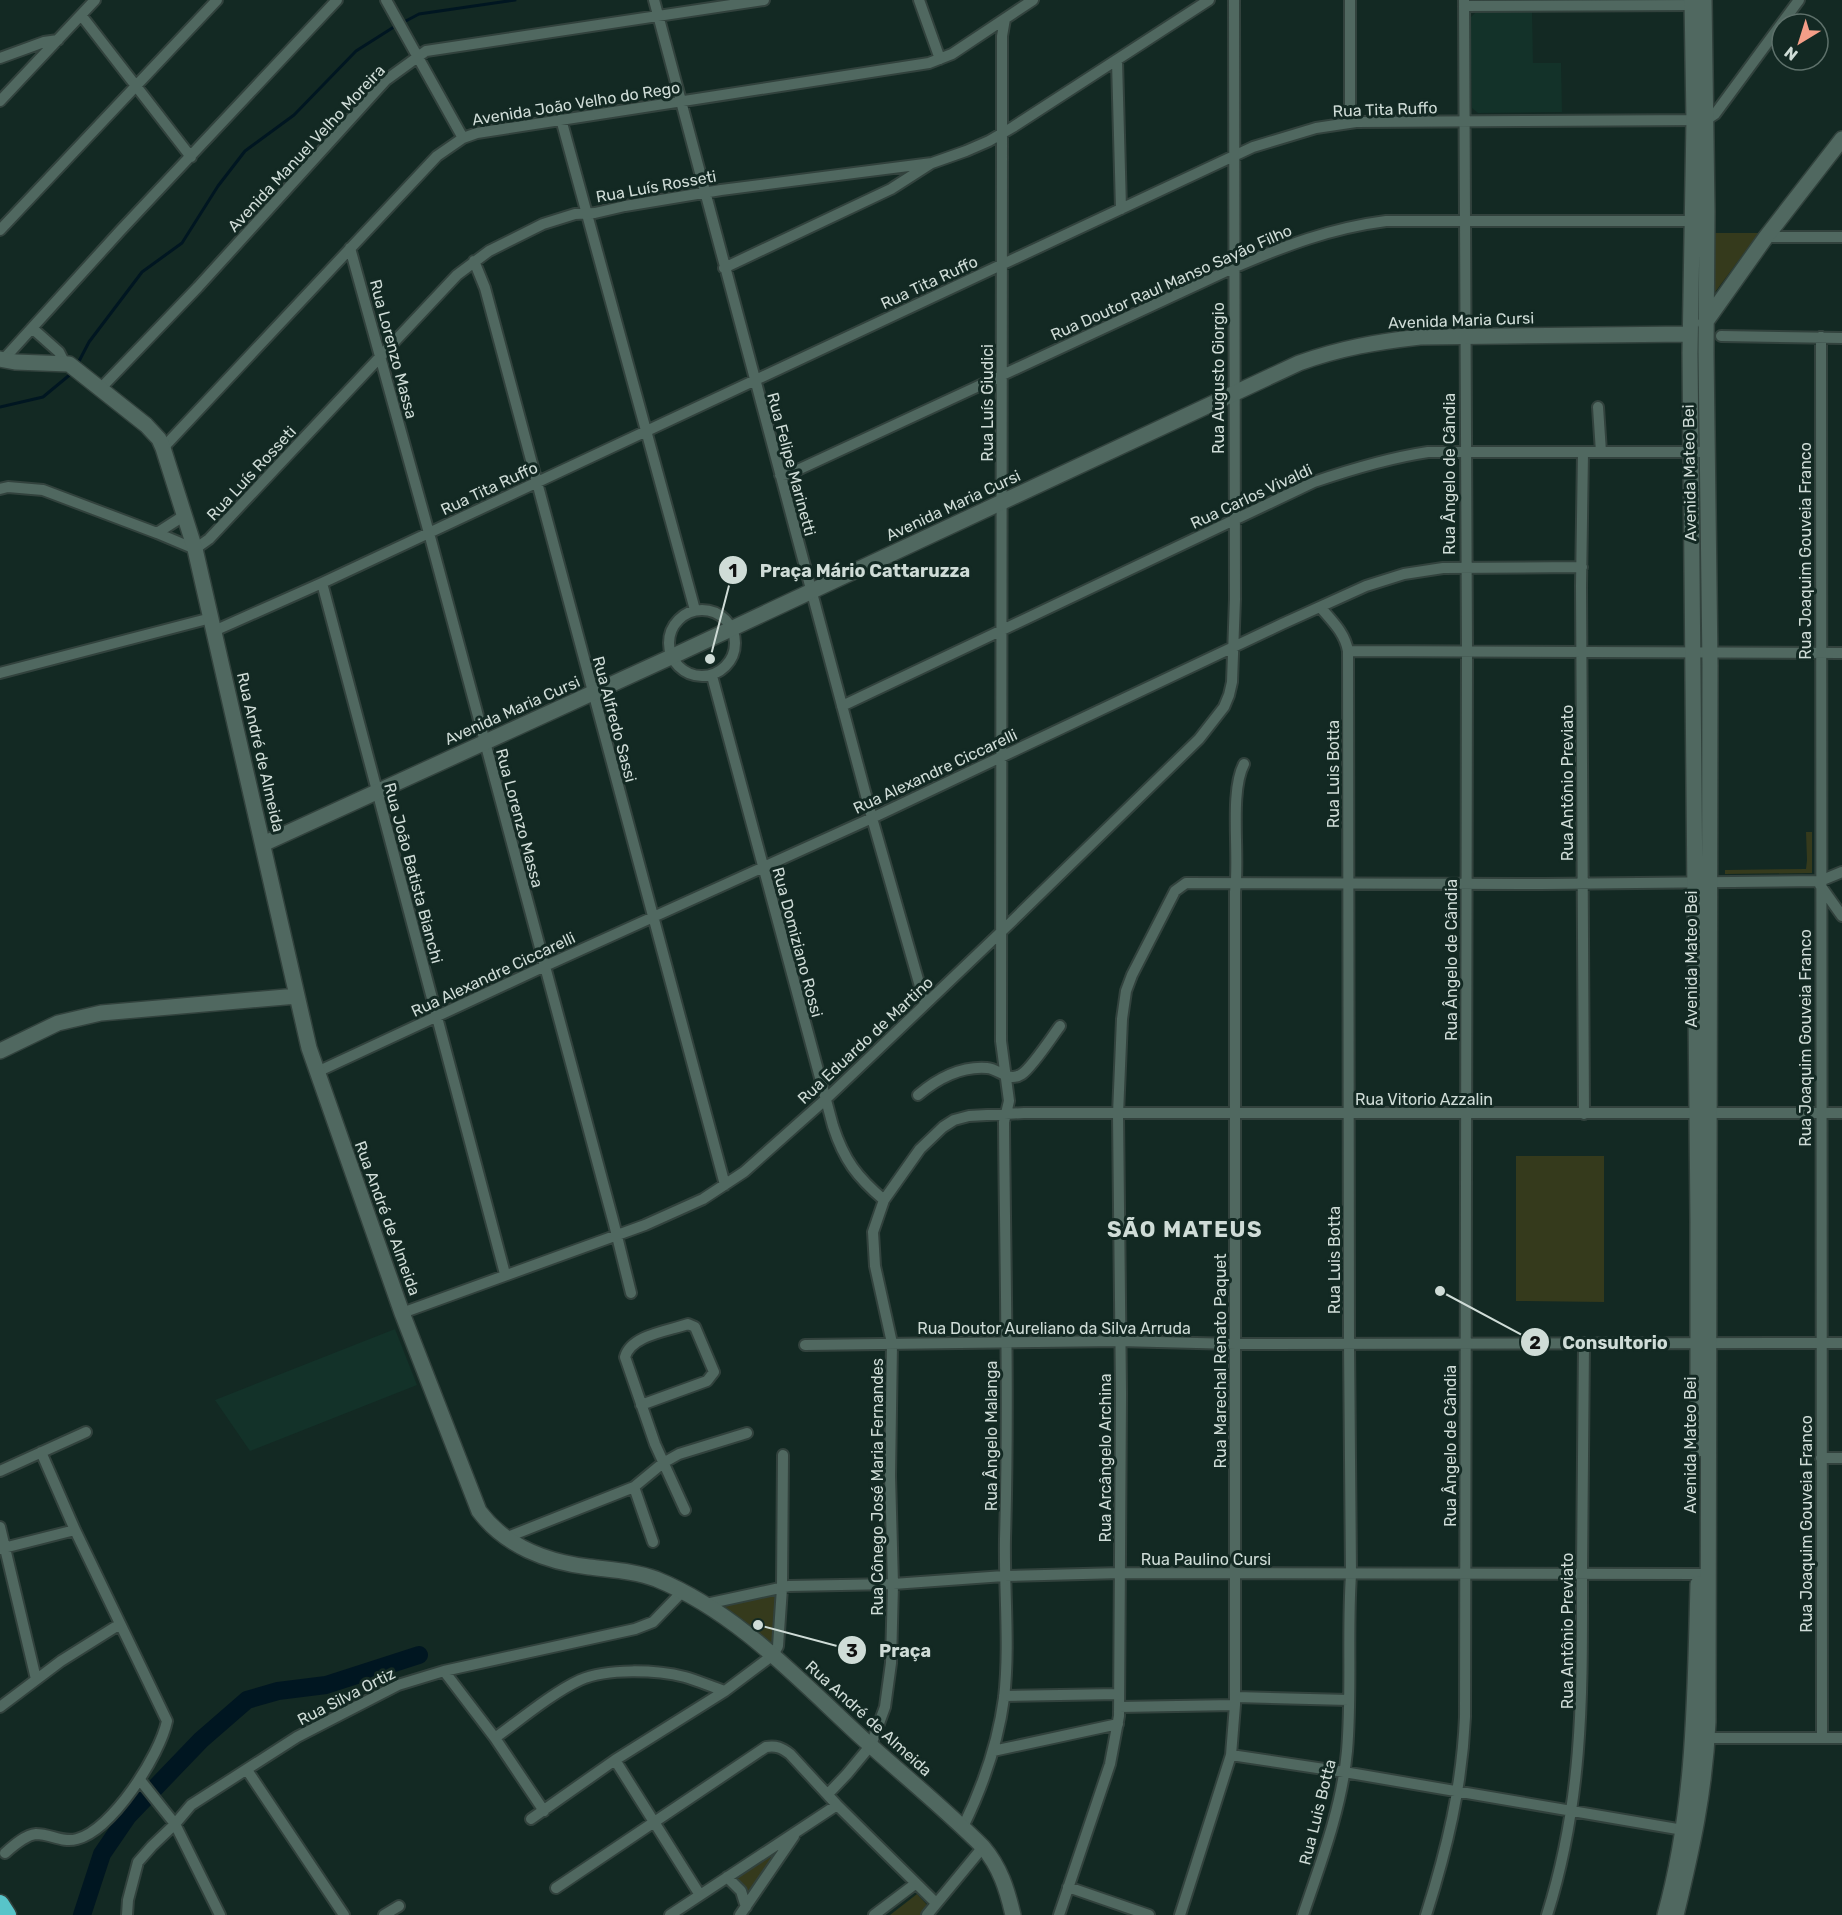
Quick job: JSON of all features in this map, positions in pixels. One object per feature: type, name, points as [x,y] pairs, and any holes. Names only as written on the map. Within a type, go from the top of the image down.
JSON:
[{"type":"highway","points":[[0,1905],[7,1915]]},
{"type":"main road","name":"Avenida Mateo Bei","points":[[1698,3],[1700,221],[1706,317],[1710,653],[1702,883]]},
{"type":"main road","points":[[1690,334],[1724,299],[1725,293],[1766,237],[1842,139]]},
{"type":"main road","name":"Avenida Mateo Bei","points":[[1676,1915],[1690,1831],[1700,1738],[1703,1574],[1702,883],[1693,653],[1690,334],[1700,221]]},
{"type":"main road","name":"Avenida Maria Cursi","points":[[263,844],[671,657],[1299,363],[1335,350],[1378,341],[1420,336],[1690,334]]},
{"type":"main road","points":[[1,360],[66,363]]},
{"type":"main road","name":"Rua André de Almeida","points":[[66,363],[85,375],[154,431],[163,448],[195,549],[297,996],[317,1072],[402,1313],[479,1511],[490,1525],[519,1546],[558,1562],[624,1571],[653,1578],[706,1604],[734,1623],[773,1655],[983,1847],[1001,1874],[1013,1915]]},
{"type":"main road","points":[[0,1051],[58,1023],[101,1013],[297,996]]},
{"type":"main road","name":"Avenida Mateo Bei","points":[[1665,1915],[1690,1831]]},
{"type":"street","points":[[0,101],[94,0]]},
{"type":"street","points":[[0,230],[217,0]]},
{"type":"street","points":[[1,360],[337,0]]},
{"type":"street","points":[[386,0],[463,138]]},
{"type":"street","name":"Rua Felipe Marinetti","points":[[654,0],[754,381],[872,818],[925,1004]]},
{"type":"street","name":"Avenida Manuel Velho Moreira","points":[[101,388],[198,287],[386,80],[426,51],[764,0]]},
{"type":"street","points":[[919,0],[940,59]]},
{"type":"street","name":"Avenida João Velho do Rego","points":[[163,448],[437,156],[463,138],[477,133],[561,119],[918,65],[952,54],[1033,0]]},
{"type":"street","name":"Rua Luís Rosseti","points":[[195,549],[209,539],[457,275],[489,251],[543,224],[575,214],[705,193],[932,163],[966,151],[1002,134],[1209,0]]},
{"type":"street","name":"Rua Augusto Giorgio","points":[[1234,0],[1234,648]]},
{"type":"street","points":[[1350,0],[1350,123]]},
{"type":"street","points":[[1700,120],[1714,114],[1799,0]]},
{"type":"street","points":[[1464,3],[1698,3]]},
{"type":"street","name":"Rua Ângelo de Cândia","points":[[1425,1915],[1447,1845],[1458,1792],[1463,1761],[1465,1717],[1467,652],[1464,452],[1464,3]]},
{"type":"street","points":[[81,15],[191,157]]},
{"type":"street","name":"Rua Luís Giudici","points":[[1002,931],[1002,36],[1005,19]]},
{"type":"street","points":[[0,58],[58,39]]},
{"type":"street","points":[[1117,61],[1121,209]]},
{"type":"street","points":[[561,119],[695,610]]},
{"type":"street","name":"Rua Tita Ruffo","points":[[0,673],[213,625],[321,583],[1252,147],[1316,128],[1350,123],[1700,120]]},
{"type":"street","points":[[724,268],[897,186],[932,163]]},
{"type":"street","points":[[889,168],[897,175],[897,186]]},
{"type":"street","name":"Rua Doutor Raul Manso Sayão Filho","points":[[780,475],[789,474],[1290,243],[1356,225],[1386,221],[1700,221]]},
{"type":"street","points":[[1766,237],[1842,237]]},
{"type":"street","name":"Rua Lorenzo Massa","points":[[350,248],[429,533],[631,1293]]},
{"type":"street","name":"Rua Alfredo Sassi","points":[[474,261],[484,288],[537,482],[725,1185]]},
{"type":"street","points":[[32,328],[59,352],[66,363]]},
{"type":"street","points":[[1721,336],[1842,338]]},
{"type":"street","name":"Rua Joaquim Gouveia Franco","points":[[1821,337],[1822,1738]]},
{"type":"street","points":[[1599,407],[1601,452]]},
{"type":"street","name":"Rua Carlos Vivaldi","points":[[842,706],[1314,482],[1358,466],[1428,452],[1707,452]]},
{"type":"street","name":"Rua Antônio Previato","points":[[1583,452],[1584,1114]]},
{"type":"street","points":[[0,489],[43,490],[195,549]]},
{"type":"street","points":[[157,533],[184,516]]},
{"type":"street","name":"Rua Alexandre Ciccarelli","points":[[317,1072],[872,818],[1366,586],[1421,570],[1465,567],[1582,567]]},
{"type":"street","name":"Rua João Batista Bianchi","points":[[321,583],[505,1274]]},
{"type":"street","name":"Rua Luis Botta","points":[[1303,1915],[1328,1840],[1344,1772],[1349,1700],[1351,1575],[1348,651],[1346,641],[1321,608]]},
{"type":"street","points":[[695,610],[717,613],[726,619],[732,628],[736,639],[735,651],[723,670],[712,676],[693,676],[684,672],[671,657],[669,637],[672,628],[678,620],[695,610]]},
{"type":"street","name":"Rua Eduardo de Martino","points":[[402,1313],[505,1274],[617,1236],[684,1208],[744,1172],[826,1100],[1199,739],[1229,695],[1234,648]]},
{"type":"street","points":[[1348,651],[1842,653]]},
{"type":"street","name":"Rua Domiziano Rossi","points":[[712,676],[840,1147],[858,1177],[884,1200]]},
{"type":"street","name":"Rua Marechal Renato Paquet","points":[[1180,1915],[1231,1755],[1236,1701],[1236,883],[1237,781],[1244,764]]},
{"type":"street","points":[[1236,883],[1582,884],[1780,880],[1820,883],[1842,872]]},
{"type":"street","name":"Rua Arcângelo Archina","points":[[1059,1915],[1110,1764],[1118,1724],[1121,1573],[1118,1114],[1122,1019],[1126,991],[1147,942],[1178,888],[1186,883],[1236,883]]},
{"type":"street","points":[[1820,883],[1842,916]]},
{"type":"street","name":"Rua Ângelo Malanga","points":[[963,1827],[976,1800],[993,1751],[1004,1696],[1006,1342],[1004,1122],[1009,1101],[1001,1041],[1002,931]]},
{"type":"street","points":[[918,1095],[939,1080],[959,1071],[989,1068],[1005,1076],[1015,1076],[1024,1072],[1060,1026]]},
{"type":"street","name":"Rua Vitorio Azzalin","points":[[1007,1113],[1842,1113]]},
{"type":"street","name":"Rua Cônego José Maria Fernandes","points":[[828,1794],[871,1745],[879,1726],[888,1690],[893,1584],[890,1476],[892,1343],[875,1266],[873,1232],[884,1200],[920,1149],[943,1127],[954,1120],[969,1116],[1007,1113]]},
{"type":"street","points":[[641,1405],[707,1381],[714,1372],[697,1330],[691,1325],[636,1341],[627,1350],[625,1357],[641,1405],[663,1463],[685,1510]]},
{"type":"street","name":"Rua Doutor Aureliano da Silva Arruda","points":[[805,1345],[1119,1341],[1235,1344],[1842,1343]]},
{"type":"street","name":"Rua Antônio Previato","points":[[1547,1915],[1562,1863],[1573,1811],[1581,1708],[1584,1343]]},
{"type":"street","points":[[0,1471],[86,1432]]},
{"type":"street","points":[[505,1538],[634,1488],[663,1463],[679,1454],[747,1433]]},
{"type":"street","points":[[5,1853],[23,1839],[36,1834],[70,1840],[91,1833],[101,1825],[140,1780],[165,1731],[167,1721],[75,1530],[41,1452]]},
{"type":"street","points":[[531,1819],[615,1760],[725,1691],[773,1655],[778,1646],[782,1588],[783,1455]]},
{"type":"street","points":[[1821,1458],[1842,1458]]},
{"type":"street","points":[[634,1488],[652,1542]]},
{"type":"street","points":[[0,1527],[3,1548],[36,1679]]},
{"type":"street","points":[[3,1548],[75,1530]]},
{"type":"street","name":"Rua Paulino Cursi","points":[[706,1604],[782,1588],[893,1584],[1004,1576],[1121,1573],[1703,1574]]},
{"type":"street","name":"Rua Silva Ortiz","points":[[127,1915],[128,1900],[138,1862],[191,1805],[297,1737],[398,1685],[444,1671],[635,1629],[653,1622],[675,1588]]},
{"type":"street","points":[[0,1707],[61,1661],[120,1624]]},
{"type":"street","points":[[444,1671],[495,1738],[543,1811]]},
{"type":"street","points":[[495,1738],[579,1680],[602,1673],[641,1672],[673,1675],[725,1691]]},
{"type":"street","points":[[1004,1696],[1119,1694]]},
{"type":"street","points":[[1119,1707],[1236,1701],[1349,1700]]},
{"type":"street","points":[[993,1751],[1118,1724]]},
{"type":"street","points":[[1700,1738],[1842,1738]]},
{"type":"street","points":[[556,1888],[766,1747],[773,1746],[782,1748],[837,1806],[936,1903]]},
{"type":"street","points":[[1231,1755],[1690,1831]]},
{"type":"street","points":[[615,1760],[700,1895]]},
{"type":"street","points":[[247,1770],[344,1915]]},
{"type":"street","points":[[140,1780],[175,1824],[220,1915]]},
{"type":"street","points":[[670,1915],[837,1806]]},
{"type":"street","points":[[743,1911],[796,1832]]},
{"type":"street","points":[[927,1915],[983,1847]]},
{"type":"street","points":[[727,1877],[741,1892],[743,1911]]},
{"type":"street","points":[[874,1915],[915,1884]]},
{"type":"street","points":[[1068,1887],[1149,1915]]},
{"type":"street","points":[[384,1915],[399,1906]]},
{"type":"shaded area","points":[[1476,12],[1532,12],[1533,63],[1561,63],[1562,112],[1478,113],[1472,108],[1470,18]]},
{"type":"shaded area","points":[[1713,233],[1759,233],[1713,295]]},
{"type":"shaded area","points":[[1806,832],[1812,832],[1812,873],[1725,874],[1725,870],[1806,869]]},
{"type":"shaded area","points":[[1516,1156],[1604,1156],[1604,1302],[1516,1301]]},
{"type":"shaded area","points":[[395,1329],[417,1385],[250,1451],[215,1400]]},
{"type":"shaded area","points":[[778,1594],[773,1648],[718,1607],[738,1601]]},
{"type":"shaded area","points":[[784,1845],[749,1898],[744,1887],[732,1879]]},
{"type":"shaded area","points":[[917,1894],[930,1908],[925,1915],[890,1915]]},
{"type":"waterway","points":[[402,23],[419,14],[515,0]]},
{"type":"waterway","points":[[77,365],[89,342],[142,272],[182,243],[218,186],[245,151],[294,115],[356,51],[397,25]]},
{"type":"waterway","points":[[0,407],[43,397],[72,373]]},
{"type":"waterway","points":[[82,1915],[102,1854],[128,1816],[201,1740],[247,1700],[278,1691],[326,1685],[419,1655]]},
{"type":"place","name":"Praça Mário Cattaruzza","points":[[710,659]]},
{"type":"place","name":"Consultorio","points":[[1440,1291]]},
{"type":"place","name":"Praça","points":[[758,1625]]},
{"type":"district","name":"SÃO MATEUS","points":[[1185,1229]]}]
